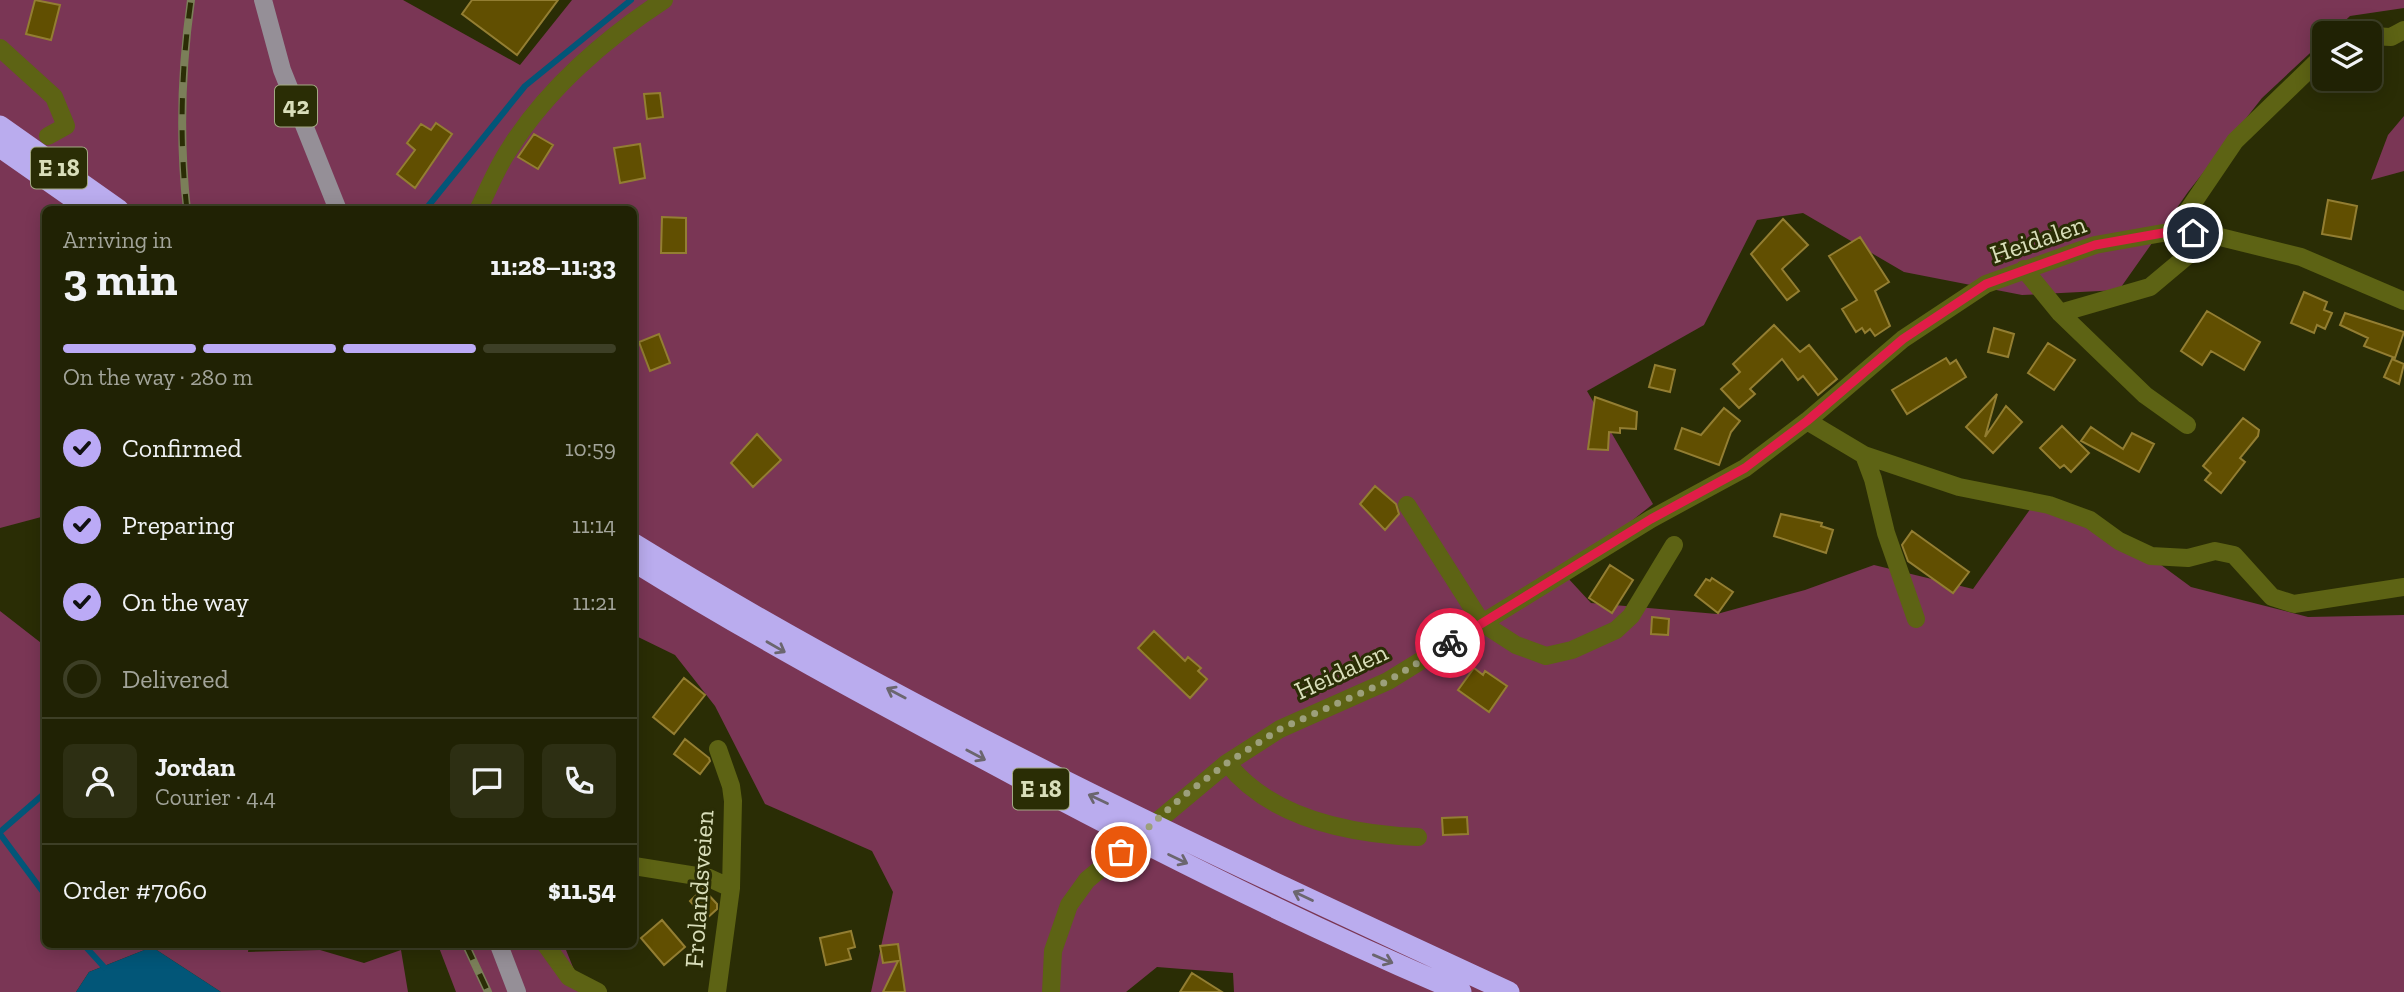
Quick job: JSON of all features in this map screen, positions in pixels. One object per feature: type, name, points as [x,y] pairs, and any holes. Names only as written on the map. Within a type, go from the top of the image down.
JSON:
[{"type":"highway","name":"E 18","points":[[0,125],[113,206]]},
{"type":"highway","name":"E 18","points":[[0,147],[84,206]]},
{"type":"highway","name":"E 18","points":[[637,552],[801,661],[1073,807],[1357,948],[1461,992]]},
{"type":"highway","name":"E 18","points":[[637,552],[811,649],[1082,792],[1509,992]]},
{"type":"main road","name":"42","points":[[263,0],[282,70],[336,206]]},
{"type":"main road","points":[[500,948],[517,992]]},
{"type":"street","points":[[480,206],[510,148],[553,93],[626,25],[664,0]]},
{"type":"street","points":[[2382,37],[2391,37],[2404,30]]},
{"type":"street","points":[[0,48],[54,97],[66,126],[48,136]]},
{"type":"street","points":[[2174,231],[2235,141],[2312,67]]},
{"type":"street","name":"Heidalen","points":[[1051,992],[1053,951],[1069,905],[1087,880],[1182,797],[1227,763],[1280,729],[1388,681],[1651,519],[1745,468],[1807,421],[1903,339],[1986,284],[2095,245],[2174,231],[2212,235],[2301,257],[2404,301]]},
{"type":"street","points":[[2060,313],[2150,287],[2212,235]]},
{"type":"street","points":[[2024,269],[2060,313],[2144,395],[2187,425]]},
{"type":"street","points":[[1807,421],[1864,455],[1959,486],[2049,505],[2090,520],[2119,541],[2151,556],[2188,558],[2215,551],[2234,555],[2272,597],[2294,604],[2404,587]]},
{"type":"street","points":[[1864,455],[1873,479],[1886,533],[1916,619]]},
{"type":"street","points":[[1407,505],[1482,623],[1516,645],[1546,656],[1601,638],[1616,630],[1631,616],[1674,545]]},
{"type":"street","name":"Frolandsveien","points":[[717,992],[731,888],[733,801],[718,749]]},
{"type":"street","points":[[1227,763],[1256,792],[1281,807],[1337,827],[1383,835],[1418,837]]},
{"type":"street","points":[[637,866],[709,878],[731,888]]},
{"type":"street","points":[[547,948],[569,977],[598,992]]},
{"type":"shaded area","points":[[0,0],[403,0],[520,65],[572,0],[2404,0],[2404,8],[2350,16],[2345,21],[2312,21],[2312,51],[2262,98],[2188,192],[2119,290],[2022,295],[1904,272],[1803,213],[1757,220],[1704,325],[1587,391],[1653,504],[1572,568],[1566,576],[1591,603],[1717,614],[1805,590],[1874,565],[1973,589],[2031,508],[2096,517],[2191,587],[2308,617],[2404,615],[2404,992],[1234,992],[1233,973],[1157,967],[1126,992],[871,992],[893,892],[872,851],[765,804],[715,706],[675,655],[637,636],[637,206],[42,206],[42,517],[0,528]]},
{"type":"shaded area","points":[[2404,116],[2404,171],[2371,180],[2388,135]]},
{"type":"shaded area","points":[[0,611],[42,644],[42,948],[149,948],[89,972],[76,992],[0,992]]},
{"type":"shaded area","points":[[154,948],[249,948],[248,952],[320,950],[364,963],[401,950],[408,992],[221,992]]},
{"type":"shaded area","points":[[439,948],[565,948],[583,992],[456,992]]},
{"type":"water","points":[[154,948],[221,992],[76,992],[89,972]]},
{"type":"building","points":[[35,0],[60,5],[51,40],[26,34]]},
{"type":"building","points":[[472,0],[558,0],[517,55],[462,14]]},
{"type":"building","points":[[660,93],[663,117],[647,119],[644,94]]},
{"type":"building","points":[[436,123],[452,134],[415,188],[397,174],[415,150],[407,143],[421,124],[431,130]]},
{"type":"building","points":[[534,134],[553,145],[538,169],[518,157]]},
{"type":"building","points":[[640,144],[645,178],[620,183],[614,148]]},
{"type":"building","points":[[2328,200],[2357,206],[2351,239],[2322,234]]},
{"type":"building","points":[[662,217],[686,218],[686,253],[661,253]]},
{"type":"building","points":[[1783,219],[1808,245],[1782,269],[1799,291],[1787,300],[1751,254]]},
{"type":"building","points":[[1860,237],[1889,282],[1875,291],[1890,326],[1875,336],[1870,329],[1865,333],[1862,328],[1856,332],[1842,309],[1857,300],[1829,256]]},
{"type":"building","points":[[2304,292],[2327,302],[2324,310],[2332,313],[2325,329],[2317,325],[2314,333],[2291,323]]},
{"type":"building","points":[[2207,311],[2260,342],[2244,370],[2211,351],[2202,365],[2181,351]]},
{"type":"building","points":[[2345,313],[2404,332],[2395,358],[2364,346],[2368,338],[2340,325]]},
{"type":"building","points":[[1774,325],[1800,352],[1809,345],[1837,379],[1818,395],[1803,376],[1798,380],[1782,359],[1750,389],[1755,394],[1739,408],[1721,389],[1740,372],[1733,364]]},
{"type":"building","points":[[1994,328],[2014,334],[2008,357],[1988,352]]},
{"type":"building","points":[[659,334],[670,363],[650,371],[639,342]]},
{"type":"building","points":[[2048,343],[2075,360],[2054,390],[2028,373]]},
{"type":"building","points":[[1946,358],[1950,364],[1956,360],[1966,377],[1907,414],[1892,390]]},
{"type":"building","points":[[2392,359],[2404,364],[2399,384],[2384,377]]},
{"type":"building","points":[[1655,365],[1675,370],[1670,392],[1649,387]]},
{"type":"building","points":[[1997,394],[1985,437],[2006,406],[2022,422],[1993,453],[1966,427]]},
{"type":"building","points":[[1595,397],[1637,412],[1636,429],[1620,428],[1620,433],[1609,432],[1608,450],[1588,449]]},
{"type":"building","points":[[1724,408],[1740,421],[1731,432],[1719,465],[1675,449],[1682,428],[1701,435]]},
{"type":"building","points":[[2243,418],[2259,430],[2258,436],[2240,458],[2245,462],[2221,493],[2205,480],[2211,473],[2203,466]]},
{"type":"building","points":[[2062,426],[2089,453],[2071,472],[2064,465],[2060,468],[2040,448]]},
{"type":"building","points":[[2091,427],[2123,449],[2132,433],[2154,444],[2139,472],[2081,441]]},
{"type":"building","points":[[757,434],[781,460],[753,487],[731,463]]},
{"type":"building","points":[[1375,486],[1396,504],[1399,514],[1385,530],[1360,504]]},
{"type":"building","points":[[1781,514],[1822,523],[1821,526],[1833,530],[1826,553],[1774,536]]},
{"type":"building","points":[[1912,531],[1969,572],[1953,593],[1908,561],[1902,545]]},
{"type":"building","points":[[1610,565],[1633,580],[1612,613],[1589,598]]},
{"type":"building","points":[[1712,578],[1733,592],[1718,613],[1695,595],[1706,579],[1710,581]]},
{"type":"building","points":[[1652,617],[1669,619],[1668,635],[1651,634]]},
{"type":"building","points":[[1154,631],[1185,661],[1188,657],[1201,668],[1198,671],[1207,679],[1190,698],[1138,648]]},
{"type":"building","points":[[1474,668],[1483,675],[1485,671],[1507,686],[1489,712],[1458,690]]},
{"type":"building","points":[[684,678],[705,695],[674,734],[653,717]]},
{"type":"building","points":[[685,739],[709,758],[710,761],[700,774],[674,754]]},
{"type":"building","points":[[1467,817],[1468,834],[1443,835],[1442,818]]},
{"type":"building","points":[[703,889],[717,904],[717,909],[706,919],[690,901]]},
{"type":"building","points":[[662,920],[685,947],[664,965],[641,938]]},
{"type":"building","points":[[851,931],[855,947],[848,949],[851,959],[826,965],[820,938]]},
{"type":"building","points":[[898,944],[905,992],[883,992],[898,961],[883,963],[880,946]]},
{"type":"building","points":[[1192,973],[1222,992],[1180,992]]},
{"type":"waterway","points":[[428,206],[525,86],[631,0]]},
{"type":"waterway","points":[[0,832],[42,795]]},
{"type":"waterway","points":[[0,834],[42,891]]},
{"type":"waterway","points":[[87,948],[104,967]]},
{"type":"railway","points":[[187,206],[182,105],[191,0]]},
{"type":"railway","points":[[467,948],[488,992]]},
{"type":"way so far","points":[[1121,852],[1182,797],[1227,763],[1280,729],[1388,681],[1450,643]]},
{"type":"route","points":[[1450,643],[1651,519],[1745,468],[1807,421],[1903,339],[1986,284],[2095,245],[2174,231],[2193,233]]}]
